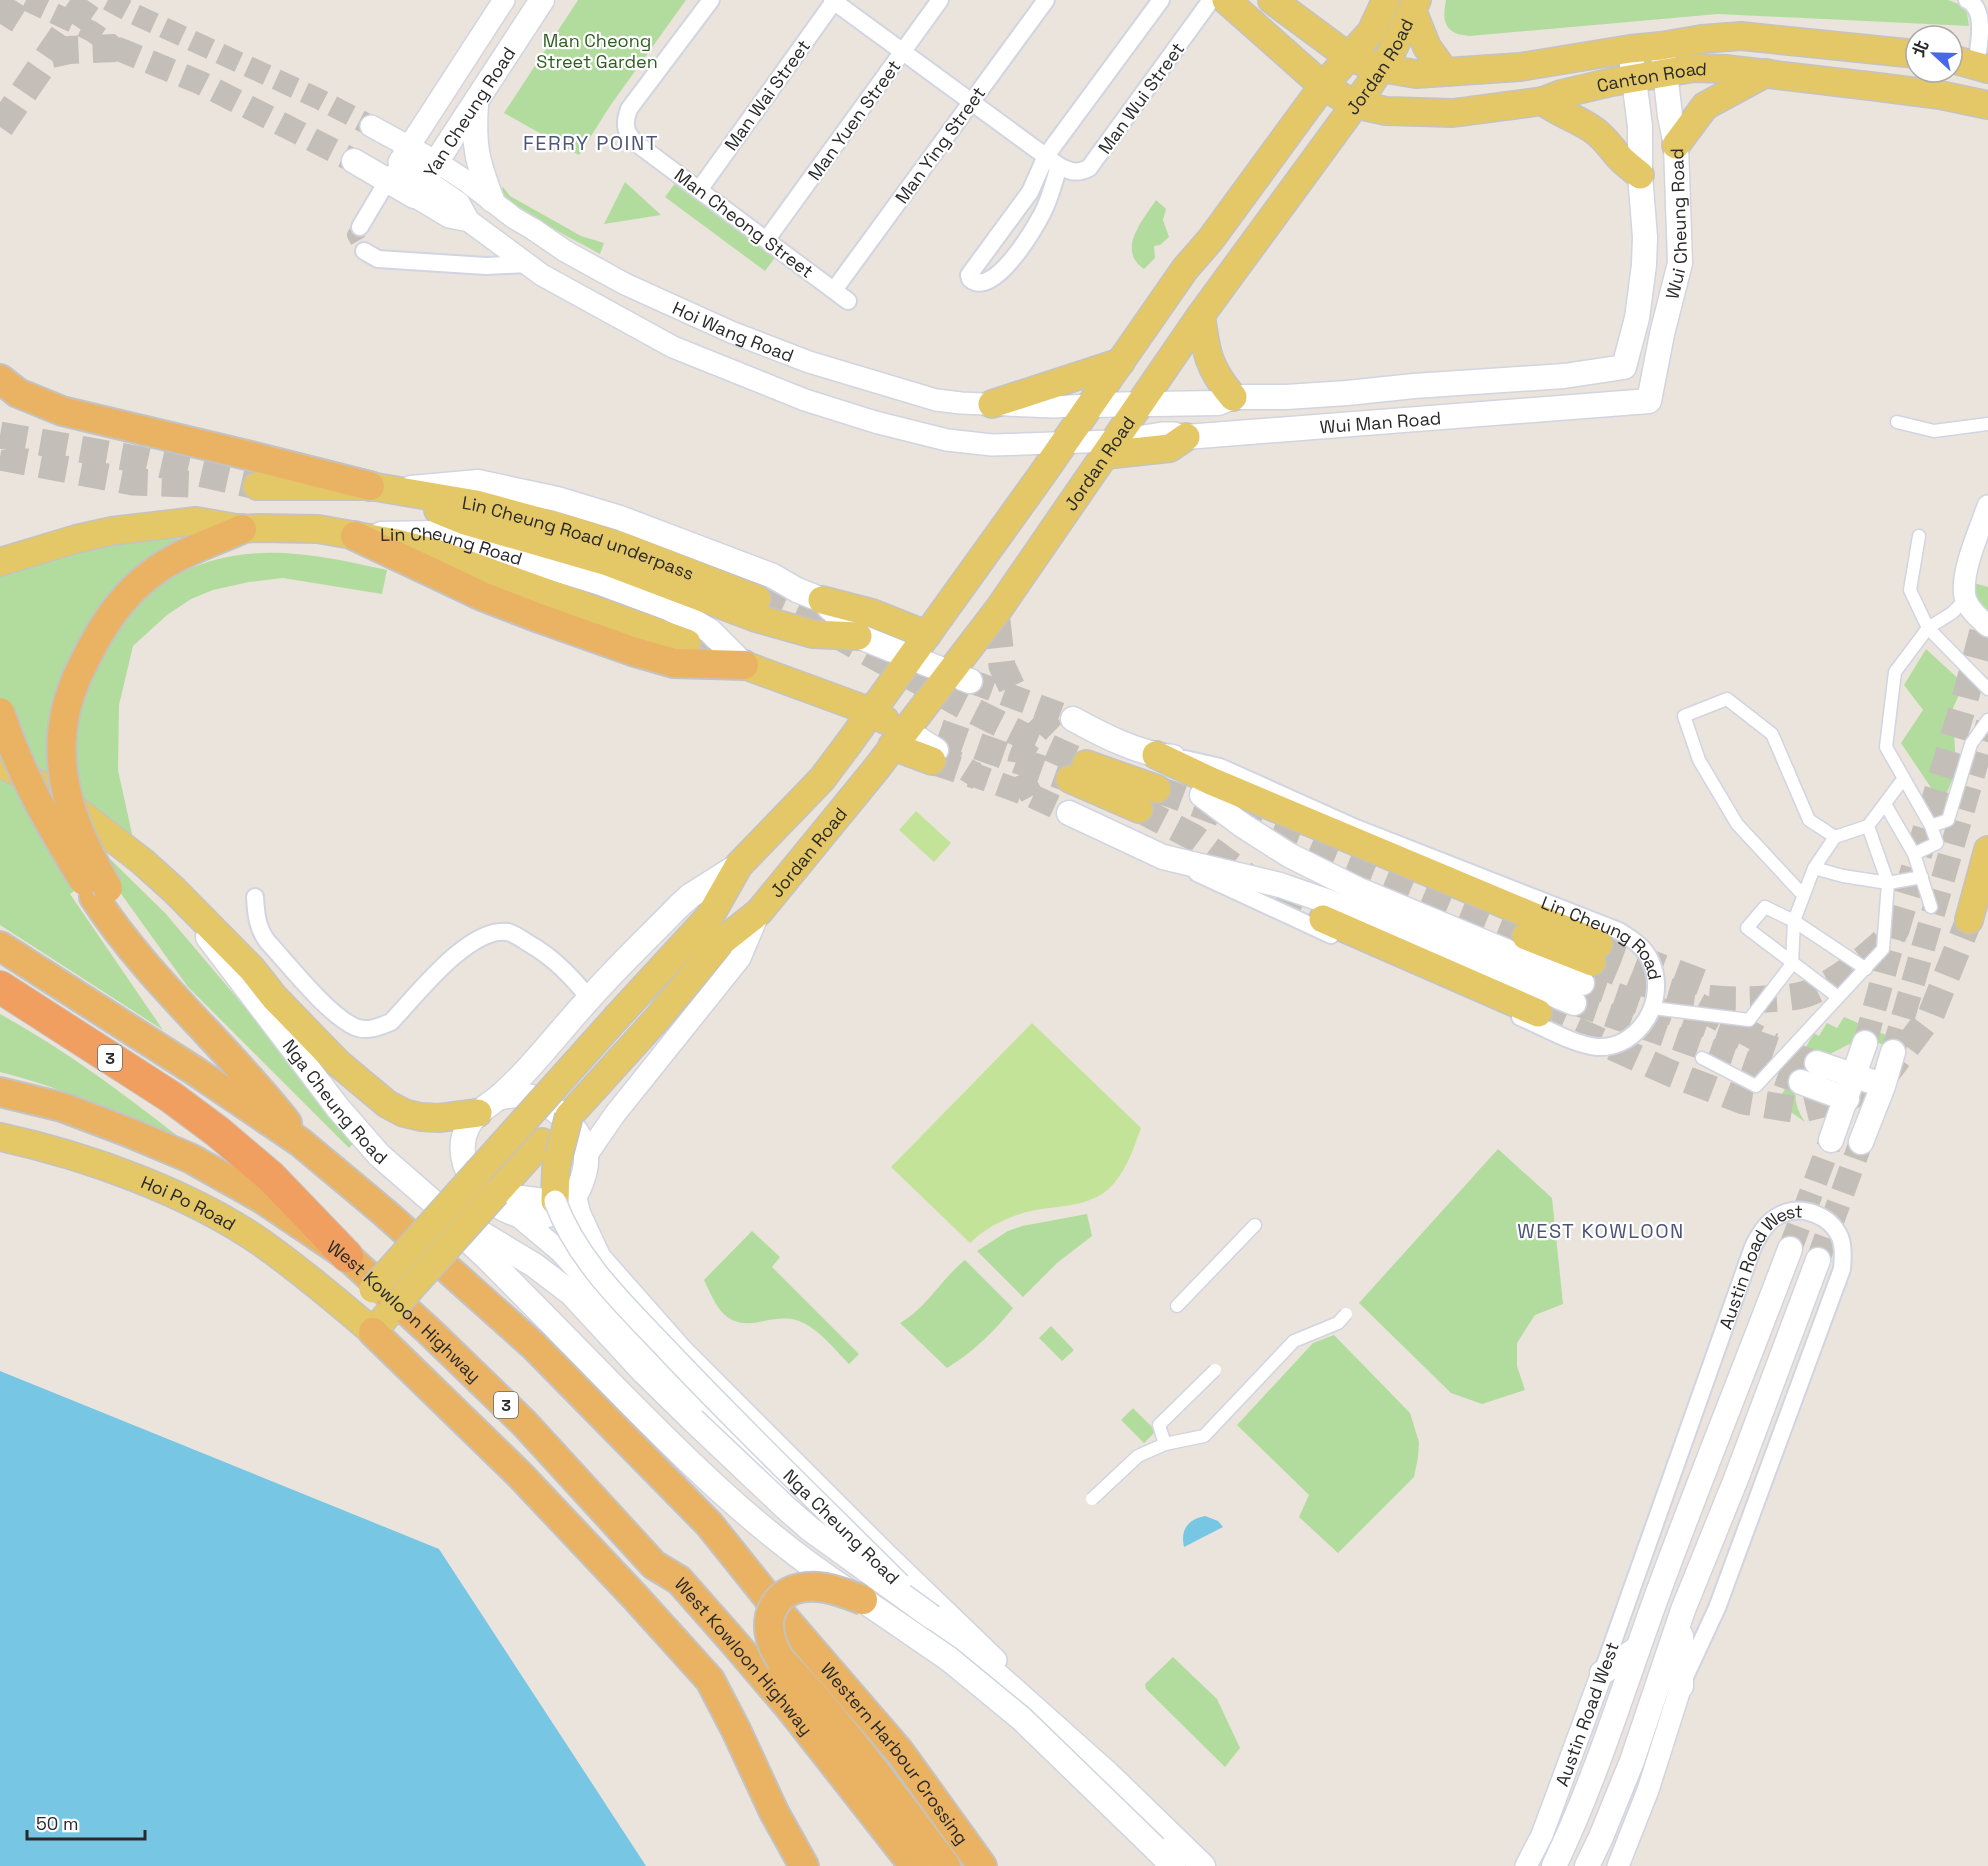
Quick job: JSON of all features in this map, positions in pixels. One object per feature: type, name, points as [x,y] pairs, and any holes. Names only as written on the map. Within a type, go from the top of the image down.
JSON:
[{"type":"highway","points":[[0,379],[18,393],[62,411],[383,488]]},
{"type":"highway","points":[[101,893],[73,819],[65,786],[62,750],[65,714],[76,679],[96,637],[123,599],[158,568],[176,557],[242,530]]},
{"type":"highway","points":[[355,536],[482,596],[632,651],[674,663],[744,665]]},
{"type":"highway","points":[[0,712],[11,747],[30,789],[101,893],[135,927],[220,1033],[241,1067],[300,1142]]},
{"type":"highway","name":"3","points":[[0,946],[300,1142]]},
{"type":"highway","name":"West Kowloon Highway","points":[[0,987],[171,1097],[231,1142],[272,1177],[347,1256],[524,1423],[654,1565],[680,1580],[775,1690],[914,1866]]},
{"type":"highway","points":[[0,1092],[62,1107],[182,1154],[261,1198],[347,1256]]},
{"type":"highway","name":"Western Harbour Crossing","points":[[300,1142],[385,1213],[534,1346],[709,1524],[899,1752],[982,1866]]},
{"type":"highway","points":[[373,1332],[520,1475],[710,1680],[724,1704],[774,1812],[804,1866]]},
{"type":"highway","points":[[872,1592],[817,1587],[803,1588],[782,1598],[775,1605],[768,1623],[771,1644],[781,1660],[822,1704],[859,1750],[946,1866]]},
{"type":"main road","name":"Yan Cheung Road","points":[[426,179],[542,0]]},
{"type":"main road","name":"Canton Road","points":[[1226,0],[1323,86],[1354,104],[1386,111],[1453,112],[1543,101],[1561,94],[1694,68],[1766,73],[1940,95],[1988,105]]},
{"type":"main road","name":"Canton Road","points":[[1272,0],[1349,57],[1380,68],[1416,74],[1520,67],[1629,49],[1741,36],[1904,53]]},
{"type":"main road","name":"Jordan Road","points":[[518,1216],[491,1200],[470,1176],[465,1167],[463,1155],[466,1130],[488,1105],[523,1074],[589,998],[690,896],[739,865],[822,779],[927,635],[1185,269],[1211,239],[1323,86],[1371,32],[1386,0]]},
{"type":"main road","points":[[1415,5],[1427,47],[1445,72]]},
{"type":"main road","name":"Jordan Road","points":[[373,1332],[529,1155],[569,1116],[721,942],[759,912],[898,738],[960,677],[1109,448],[1201,315],[1391,53],[1415,5]]},
{"type":"main road","name":"Wui Cheung Road","points":[[1649,401],[1662,334],[1680,263],[1676,145],[1661,46]]},
{"type":"main road","name":"Wui Cheung Road","points":[[1624,367],[1637,318],[1644,265],[1645,227],[1640,175],[1640,126],[1629,49]]},
{"type":"main road","points":[[1676,145],[1705,106],[1766,73]]},
{"type":"main road","points":[[1543,101],[1560,113],[1593,129],[1608,141],[1621,159],[1640,175]]},
{"type":"main road","points":[[476,104],[474,144],[492,200]]},
{"type":"main road","name":"Hoi Wang Road","points":[[354,161],[399,163],[426,179]]},
{"type":"main road","points":[[1201,315],[1210,364],[1216,376],[1233,397]]},
{"type":"main road","points":[[992,404],[1121,362]]},
{"type":"main road","name":"Wui Man Road","points":[[1141,403],[1218,403],[1233,397],[1286,397],[1347,393],[1564,376],[1624,367]]},
{"type":"main road","name":"Wui Man Road","points":[[1186,437],[1649,401]]},
{"type":"main road","name":"Hoi Wang Road","points":[[1088,405],[1141,403]]},
{"type":"main road","points":[[1109,448],[1170,448],[1186,437]]},
{"type":"main road","points":[[257,486],[383,488],[478,482],[557,499],[620,518],[773,576],[797,590],[822,600],[872,613],[927,635]]},
{"type":"main road","points":[[383,488],[465,521],[608,562],[756,618],[813,634],[858,636],[960,677]]},
{"type":"main road","name":"Lin Cheung Road underpass","points":[[383,488],[476,504],[596,537],[757,599]]},
{"type":"main road","name":"Lin Cheung Road","points":[[0,562],[50,545],[112,531],[196,521],[242,530],[257,528],[318,530],[355,536],[438,533],[601,583],[668,608],[710,631],[744,665],[872,712],[898,738],[934,755]]},
{"type":"main road","points":[[355,536],[436,553],[687,643]]},
{"type":"main road","points":[[822,600],[858,636]]},
{"type":"main road","name":"Lin Cheung Road","points":[[1073,718],[1095,730],[1165,756]]},
{"type":"main road","points":[[1165,756],[1587,973]]},
{"type":"main road","name":"Nga Cheung Road","points":[[0,763],[52,792],[174,890],[239,980],[338,1108],[379,1155],[433,1202],[534,1265],[572,1294],[650,1377],[786,1508],[810,1529],[928,1612],[1108,1774],[1205,1866]]},
{"type":"main road","points":[[1078,771],[1148,799]]},
{"type":"main road","points":[[1202,795],[1242,825],[1289,855],[1357,889],[1587,973]]},
{"type":"main road","name":"Lin Cheung Road","points":[[1069,813],[1163,857],[1280,885],[1329,902],[1587,973]]},
{"type":"main road","points":[[1970,920],[1988,850]]},
{"type":"main road","name":"Jordan Road","points":[[352,1313],[710,916],[739,865]]},
{"type":"main road","points":[[174,890],[252,969],[274,997],[338,1063],[387,1104],[404,1113],[421,1118],[446,1117],[521,1095],[551,1108],[573,1128],[586,1156]]},
{"type":"main road","points":[[1323,919],[1538,1013]]},
{"type":"main road","points":[[1526,936],[1587,973]]},
{"type":"main road","points":[[1831,1140],[1865,1043]]},
{"type":"main road","points":[[1862,1142],[1893,1052]]},
{"type":"main road","points":[[1817,1062],[1883,1086]]},
{"type":"main road","points":[[1801,1082],[1847,1099]]},
{"type":"main road","points":[[518,1216],[549,1215],[566,1205],[556,1168],[569,1116]]},
{"type":"main road","name":"Hoi Po Road","points":[[0,1137],[57,1151],[161,1190],[210,1212],[260,1242],[373,1332]]},
{"type":"main road","name":"Jordan Road","points":[[565,1198],[584,1176],[586,1156]]},
{"type":"main road","name":"Nga Cheung Road","points":[[441,1213],[727,1499],[784,1545],[872,1592],[1022,1719],[1172,1866]]},
{"type":"main road","name":"Austin Road West","points":[[1554,1866],[1582,1805],[1617,1716],[1638,1648],[1790,1249]]},
{"type":"main road","name":"Austin Road West","points":[[1587,1866],[1632,1761],[1683,1610],[1736,1479],[1818,1260]]},
{"type":"main road","points":[[1681,1686],[1683,1610]]},
{"type":"main road","points":[[1602,1673],[1638,1648]]},
{"type":"street","name":"Yan Cheung Road","points":[[399,163],[504,0]]},
{"type":"street","name":"Man Cheong Street","points":[[711,0],[629,109],[624,123],[629,137],[848,301]]},
{"type":"street","points":[[834,0],[1052,161]]},
{"type":"street","name":"Man Wai Street","points":[[699,190],[834,0]]},
{"type":"street","name":"Man Yuen Street","points":[[767,239],[940,0]]},
{"type":"street","name":"Man Ying Street","points":[[834,290],[1046,0]]},
{"type":"street","points":[[1052,161],[1043,213],[1032,231],[1003,271],[994,279],[983,283],[974,282],[969,275],[1052,161],[1161,0]]},
{"type":"street","name":"Man Wui Street","points":[[1052,161],[1070,172],[1080,173],[1089,168],[1211,0]]},
{"type":"street","points":[[1967,0],[1973,3],[1979,17],[1972,65]]},
{"type":"street","name":"Hoi Wang Road","points":[[371,126],[399,163],[426,179],[492,200],[514,218],[533,228],[565,251],[624,284],[731,332],[809,362],[936,400],[1054,407],[1088,405]]},
{"type":"street","points":[[360,227],[399,163]]},
{"type":"street","name":"Hoi Wang Road","points":[[426,179],[449,217],[469,221],[542,275],[673,346],[805,400],[875,422],[947,440],[992,445],[1062,444],[1109,448]]},
{"type":"street","points":[[364,251],[378,259],[494,266],[527,264]]},
{"type":"street","points":[[1897,422],[1934,431],[1988,424]]},
{"type":"street","points":[[1988,506],[1965,578],[1966,599],[1971,609],[1988,626]]},
{"type":"street","points":[[1919,536],[1910,590],[1928,628],[1988,689]]},
{"type":"street","points":[[1914,854],[1936,843],[1931,826],[1886,747],[1895,672],[1928,628],[1952,613],[1966,599]]},
{"type":"street","points":[[1803,895],[1737,824],[1699,760],[1684,716],[1727,699],[1772,734],[1809,820],[1836,837]]},
{"type":"street","points":[[1931,826],[1948,820],[1971,744],[1988,720]]},
{"type":"street","name":"Lin Cheung Road","points":[[1163,857],[1311,926],[1582,1044],[1605,1046],[1628,1039],[1642,1026],[1653,1008],[1657,985],[1651,962],[1639,944],[1619,931],[1356,828],[1220,767],[1165,756]]},
{"type":"street","points":[[1653,1008],[1749,1020],[1792,964],[1794,921],[1814,868],[1836,837],[1868,826],[1904,778]]},
{"type":"street","points":[[1885,804],[1914,854],[1931,908]]},
{"type":"street","points":[[1702,1058],[1756,1086],[1883,949],[1888,883],[1868,826]]},
{"type":"street","points":[[1814,868],[1843,876],[1888,883],[1922,878]]},
{"type":"street","points":[[255,897],[257,922],[267,941],[331,1010],[356,1028],[376,1029],[391,1022],[458,952],[475,940],[501,932],[516,935],[547,954],[570,975],[589,998]]},
{"type":"street","points":[[1838,997],[1748,928],[1765,907],[1794,921],[1866,969]]},
{"type":"street","name":"Jordan Road","points":[[586,1156],[615,1114],[740,958],[759,912]]},
{"type":"street","points":[[464,1188],[496,1193],[565,1198]]},
{"type":"street","name":"Nga Cheung Road","points":[[565,1198],[580,1214],[600,1257],[633,1296],[682,1350],[888,1556],[928,1612]]},
{"type":"street","name":"Nga Cheung Road","points":[[565,1198],[562,1220],[577,1248],[610,1289],[699,1383],[928,1612],[1172,1866]]},
{"type":"street","name":"Austin Road West","points":[[1526,1866],[1542,1835],[1602,1673],[1753,1247],[1764,1228],[1780,1214],[1804,1210],[1815,1214],[1834,1227],[1842,1247],[1842,1269],[1717,1608],[1681,1686],[1648,1790],[1618,1866]]},
{"type":"street","name":"Nga Cheung Road","points":[[518,1216],[561,1252],[872,1592],[928,1612]]},
{"type":"street","points":[[1177,1306],[1255,1225]]},
{"type":"street","points":[[1092,1499],[1138,1456],[1166,1444],[1204,1436],[1294,1341],[1338,1323],[1346,1314]]},
{"type":"street","points":[[1166,1444],[1159,1425],[1215,1370]]},
{"type":"street","points":[[872,1592],[888,1556]]},
{"type":"green space","name":"Man Cheong Street Garden","points":[[578,0],[686,0],[610,106],[579,155],[504,113]]},
{"type":"green space","points":[[1446,0],[1948,0],[1969,8],[1967,13],[1969,26],[1718,14],[1469,36],[1461,35],[1450,29],[1444,14]]},
{"type":"green space","points":[[679,178],[779,252],[765,271],[665,197]]},
{"type":"green space","points":[[625,182],[661,215],[604,224]]},
{"type":"green space","points":[[503,187],[510,196],[581,236],[604,243],[600,254],[526,214],[500,193]]},
{"type":"green space","points":[[1156,200],[1166,209],[1163,220],[1169,237],[1160,245],[1154,246],[1155,258],[1144,269],[1132,253],[1132,244],[1139,226]]},
{"type":"green space","points":[[166,533],[177,536],[171,549],[117,591],[85,637],[66,679],[88,687],[109,637],[131,606],[155,586],[194,567],[221,558],[275,553],[330,558],[387,570],[382,594],[283,578],[249,582],[213,590],[191,599],[167,615],[133,646],[119,705],[118,770],[132,834],[111,835],[54,782],[0,753],[0,574],[82,547],[123,538]]},
{"type":"green space","points":[[1974,583],[1988,587],[1988,616],[1977,601]]},
{"type":"green space","points":[[1926,649],[1964,684],[1953,708],[1956,771],[1942,804],[1901,743],[1923,710],[1904,685]]},
{"type":"green space","points":[[0,777],[53,806],[166,914],[277,1045],[361,1135],[349,1148],[188,987],[104,870],[70,894],[163,1030],[0,925]]},
{"type":"green space","points":[[916,811],[951,843],[934,862],[899,830]]},
{"type":"green space","points":[[0,1014],[93,1072],[180,1138],[177,1142],[68,1093],[0,1072]]},
{"type":"green space","points":[[1844,1017],[1886,1035],[1884,1045],[1869,1041],[1851,1044],[1812,1065],[1804,1073],[1796,1090],[1796,1100],[1805,1122],[1788,1110],[1792,1103],[1781,1096],[1785,1089],[1781,1087],[1794,1065],[1789,1062],[1801,1044],[1806,1047],[1814,1033],[1819,1036],[1827,1023],[1837,1028]]},
{"type":"green space","points":[[1032,1023],[1141,1128],[1124,1169],[1107,1190],[1089,1201],[1017,1215],[992,1226],[970,1243],[891,1167]]},
{"type":"green space","points":[[1498,1149],[1552,1198],[1563,1304],[1535,1315],[1517,1343],[1517,1366],[1525,1390],[1482,1404],[1451,1393],[1359,1303]]},
{"type":"green space","points":[[1087,1214],[1092,1236],[1057,1263],[1023,1297],[977,1251],[1008,1231],[1022,1226]]},
{"type":"green space","points":[[752,1231],[780,1257],[772,1267],[859,1354],[849,1364],[825,1339],[804,1323],[785,1318],[741,1323],[732,1320],[719,1309],[704,1280]]},
{"type":"green space","points":[[965,1260],[1013,1308],[983,1341],[947,1368],[900,1323],[918,1310]]},
{"type":"green space","points":[[1051,1326],[1074,1350],[1062,1361],[1039,1338]]},
{"type":"green space","points":[[1334,1335],[1410,1413],[1419,1442],[1414,1477],[1338,1553],[1299,1517],[1309,1495],[1237,1425],[1313,1343]]},
{"type":"green space","points":[[1133,1408],[1156,1431],[1144,1443],[1121,1420]]},
{"type":"green space","points":[[1173,1657],[1217,1699],[1240,1748],[1225,1767],[1146,1689],[1145,1684]]},
{"type":"water","points":[[0,1371],[439,1549],[646,1866],[0,1866]]},
{"type":"water","points":[[1205,1516],[1218,1521],[1223,1527],[1184,1547],[1183,1535],[1187,1526],[1199,1517]]},
{"type":"tunnel","points":[[0,24],[15,0]]},
{"type":"tunnel","points":[[26,0],[91,31],[116,48]]},
{"type":"tunnel","points":[[0,127],[87,0]]},
{"type":"tunnel","points":[[108,0],[319,99],[371,126]]},
{"type":"tunnel","points":[[116,48],[201,83],[354,161]]},
{"type":"tunnel","points":[[51,54],[69,50],[116,48]]},
{"type":"tunnel","points":[[360,227],[355,235],[364,251]]},
{"type":"tunnel","points":[[0,435],[136,459],[257,486]]},
{"type":"tunnel","points":[[0,457],[133,482],[191,484]]},
{"type":"tunnel","points":[[757,599],[833,633],[962,705],[1086,764]]},
{"type":"tunnel","points":[[1592,962],[1674,993],[1708,999],[1755,1000],[1795,997],[1811,992],[1846,972],[1877,948],[1896,930],[1965,699],[1988,612]]},
{"type":"tunnel","points":[[997,621],[1002,666],[1017,698]]},
{"type":"tunnel","points":[[687,643],[741,662]]},
{"type":"tunnel","points":[[970,681],[1073,719]]},
{"type":"tunnel","points":[[862,705],[1070,779]]},
{"type":"tunnel","points":[[1032,796],[1020,773],[1021,757],[1033,736],[1056,712]]},
{"type":"tunnel","points":[[1893,1052],[1988,723]]},
{"type":"tunnel","points":[[936,750],[977,776],[1032,796],[1069,813]]},
{"type":"tunnel","points":[[932,761],[977,776]]},
{"type":"tunnel","points":[[1157,789],[1309,846],[1526,936]]},
{"type":"tunnel","points":[[1139,809],[1195,838],[1260,886],[1323,919]]},
{"type":"tunnel","points":[[1538,1013],[1670,1073],[1743,1101],[1798,1110],[1848,1098],[1884,1077],[1931,1015],[1969,920]]},
{"type":"tunnel","points":[[1865,1043],[1896,930]]},
{"type":"tunnel","points":[[1599,944],[1714,987]]},
{"type":"tunnel","points":[[1582,983],[1817,1063]]},
{"type":"tunnel","points":[[1574,1003],[1801,1082]]},
{"type":"tunnel","points":[[1698,1006],[1772,1046]]},
{"type":"tunnel","points":[[1790,1249],[1831,1140]]},
{"type":"tunnel","points":[[1818,1260],[1861,1142]]},
{"type":"district","name":"FERRY POINT","points":[[591,143]]},
{"type":"district","name":"WEST KOWLOON","points":[[1601,1231]]}]
